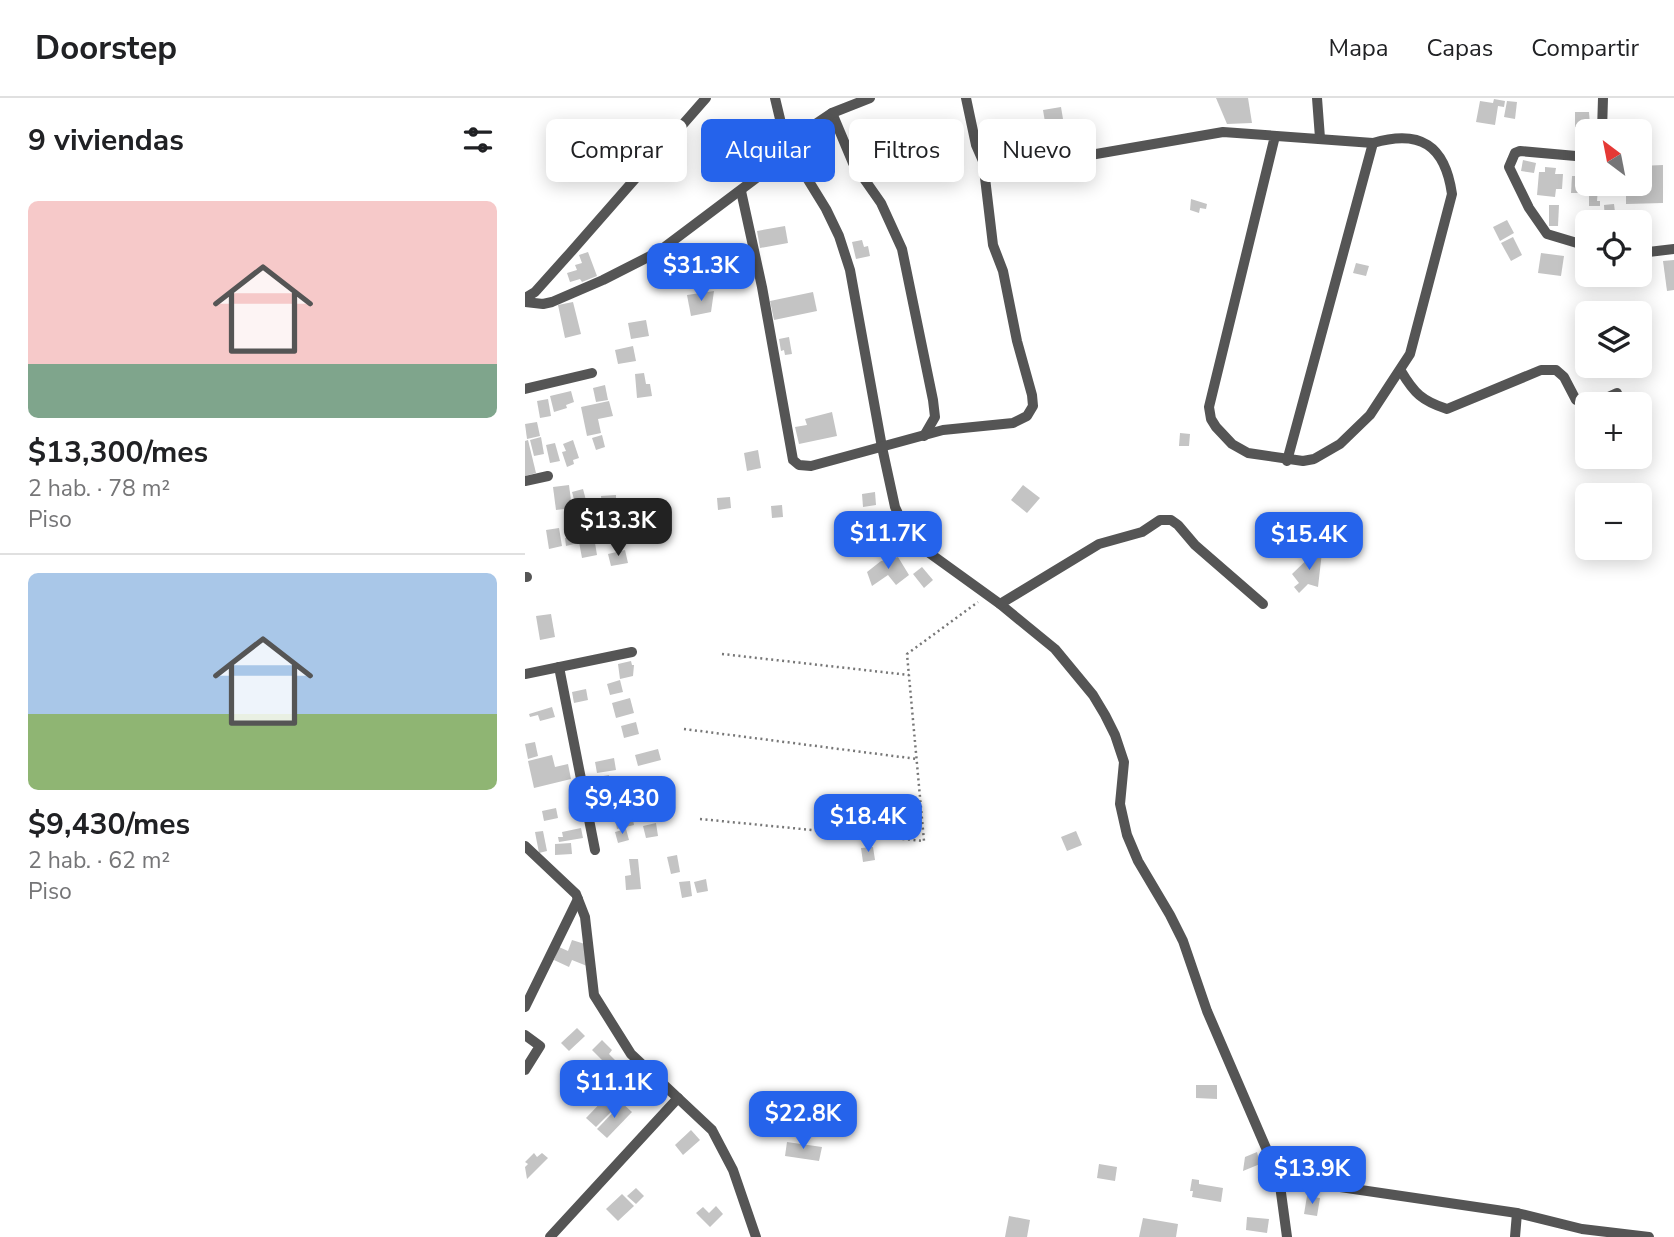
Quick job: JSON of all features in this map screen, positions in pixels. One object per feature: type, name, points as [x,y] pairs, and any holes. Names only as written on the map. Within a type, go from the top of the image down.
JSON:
[{"type":"street","points":[[525,300],[553,272],[706,98]]},
{"type":"street","points":[[775,98],[780,119]]},
{"type":"street","points":[[823,119],[870,98]]},
{"type":"street","points":[[966,98],[978,150]]},
{"type":"street","points":[[1317,98],[1320,138]]},
{"type":"street","points":[[1602,119],[1603,98]]},
{"type":"street","points":[[832,113],[853,163],[881,203],[902,249],[933,400],[935,417],[924,436]]},
{"type":"street","points":[[1096,153],[1223,132],[1373,143],[1394,137],[1408,137],[1423,141],[1440,159],[1446,169],[1452,194],[1410,354],[1370,415],[1340,444],[1314,459],[1287,461],[1248,453],[1232,444],[1216,427],[1209,407],[1275,136]]},
{"type":"street","points":[[1287,461],[1373,143]]},
{"type":"street","points":[[1575,156],[1520,151],[1515,153],[1509,166],[1529,208],[1546,234],[1575,242]]},
{"type":"street","points":[[525,300],[543,304],[603,281],[658,252],[752,182]]},
{"type":"street","points":[[809,182],[839,236],[850,270],[895,507],[911,536],[921,547],[988,594],[1055,649],[1093,695],[1115,735],[1124,762],[1120,804],[1126,835],[1183,941],[1207,1011],[1279,1178],[1287,1237]]},
{"type":"street","points":[[741,191],[762,287],[793,460],[805,467],[943,430],[1013,423],[1027,416],[1033,406],[1032,395],[1017,341],[1007,284],[993,245],[986,182]]},
{"type":"street","points":[[1652,252],[1674,249]]},
{"type":"street","points":[[1401,370],[1411,388],[1427,403],[1447,409],[1541,370],[1556,370],[1564,377],[1575,398]]},
{"type":"street","points":[[525,389],[593,373]]},
{"type":"street","points":[[525,481],[548,476]]},
{"type":"street","points":[[1000,604],[1099,544],[1142,533],[1160,520],[1171,520],[1178,525],[1195,545],[1263,604]]},
{"type":"street","points":[[525,674],[632,652]]},
{"type":"street","points":[[559,667],[595,850]]},
{"type":"street","points":[[525,846],[576,894],[585,917],[594,995],[631,1054],[712,1130],[733,1170],[756,1237]]},
{"type":"street","points":[[525,1007],[578,898]]},
{"type":"street","points":[[525,1035],[540,1046],[525,1070]]},
{"type":"street","points":[[550,1237],[678,1098]]},
{"type":"street","points":[[1279,1178],[1517,1213],[1582,1229],[1649,1237]]},
{"type":"street","points":[[1515,1237],[1517,1213]]},
{"type":"path","points":[[700,820],[924,841],[907,654],[988,594]]},
{"type":"path","points":[[722,654],[909,675]]},
{"type":"path","points":[[684,729],[917,759]]},
{"type":"building","points":[[1216,98],[1248,98],[1252,123],[1227,124]]},
{"type":"building","points":[[1494,99],[1505,101],[1504,107],[1498,106],[1495,125],[1476,122],[1480,101],[1493,103]]},
{"type":"building","points":[[1507,101],[1517,102],[1515,119],[1504,117]]},
{"type":"building","points":[[1061,107],[1063,119],[1044,119],[1043,110]]},
{"type":"building","points":[[1575,112],[1589,112],[1590,119],[1575,119]]},
{"type":"building","points":[[1523,160],[1536,163],[1534,173],[1521,171]]},
{"type":"building","points":[[1652,165],[1663,165],[1663,203],[1626,204],[1626,196],[1652,196]]},
{"type":"building","points":[[1545,167],[1556,168],[1555,174],[1563,174],[1562,189],[1556,189],[1555,197],[1537,195],[1539,172],[1545,172]]},
{"type":"building","points":[[1572,176],[1575,176],[1575,193],[1571,193]]},
{"type":"building","points":[[1589,196],[1597,196],[1600,206],[1589,206]]},
{"type":"building","points":[[1191,199],[1207,204],[1206,209],[1200,208],[1199,213],[1190,210]]},
{"type":"building","points":[[1614,204],[1615,210],[1604,210],[1604,205]]},
{"type":"building","points":[[1549,205],[1559,205],[1558,226],[1549,226]]},
{"type":"building","points":[[1507,220],[1514,233],[1500,241],[1493,227]]},
{"type":"building","points":[[785,226],[788,243],[760,248],[757,231]]},
{"type":"building","points":[[1513,237],[1522,255],[1511,261],[1501,243]]},
{"type":"building","points":[[862,240],[864,247],[868,246],[870,256],[856,259],[852,242]]},
{"type":"building","points":[[588,252],[597,276],[582,282],[580,279],[570,282],[567,273],[577,270],[575,265],[582,263],[579,255]]},
{"type":"building","points":[[1541,253],[1564,256],[1561,276],[1538,273]]},
{"type":"building","points":[[1674,260],[1674,290],[1667,291],[1663,261]]},
{"type":"building","points":[[1356,263],[1369,266],[1366,276],[1353,273]]},
{"type":"building","points":[[714,291],[711,312],[691,316],[687,295]]},
{"type":"building","points":[[813,292],[817,311],[774,320],[770,301]]},
{"type":"building","points":[[573,302],[581,334],[565,338],[558,305]]},
{"type":"building","points":[[646,320],[649,336],[631,339],[628,323]]},
{"type":"building","points":[[789,337],[792,354],[785,355],[784,350],[781,351],[779,339]]},
{"type":"building","points":[[633,346],[636,361],[618,364],[615,350]]},
{"type":"building","points":[[644,373],[652,396],[637,398],[635,374]]},
{"type":"building","points":[[605,385],[608,400],[596,402],[593,388]]},
{"type":"building","points":[[571,391],[574,402],[566,405],[567,408],[554,412],[550,396]]},
{"type":"building","points":[[548,399],[551,416],[540,418],[537,401]]},
{"type":"building","points":[[609,401],[613,416],[598,419],[601,433],[587,436],[581,407]]},
{"type":"building","points":[[832,412],[837,436],[799,444],[795,427],[807,425],[805,419]]},
{"type":"building","points":[[537,422],[540,436],[527,439],[525,424]]},
{"type":"building","points":[[1180,433],[1190,434],[1189,446],[1179,446]]},
{"type":"building","points":[[602,435],[605,447],[596,450],[592,438]]},
{"type":"building","points":[[541,437],[544,454],[534,456],[530,440]]},
{"type":"building","points":[[528,440],[536,473],[525,476],[525,441]]},
{"type":"building","points":[[573,440],[579,458],[567,467],[562,452],[566,451],[563,444]]},
{"type":"building","points":[[555,443],[560,461],[550,463],[546,445]]},
{"type":"building","points":[[758,450],[761,468],[747,471],[744,453]]},
{"type":"building","points":[[569,485],[572,508],[556,510],[553,487]]},
{"type":"building","points":[[1023,485],[1040,498],[1027,513],[1011,500]]},
{"type":"building","points":[[583,489],[587,504],[576,507],[572,492]]},
{"type":"building","points":[[875,492],[876,505],[863,507],[862,494]]},
{"type":"building","points":[[616,495],[616,508],[602,509],[601,496]]},
{"type":"building","points":[[730,497],[731,508],[718,510],[717,498]]},
{"type":"building","points":[[782,505],[783,517],[772,518],[771,506]]},
{"type":"building","points":[[599,519],[609,524],[605,534],[600,535],[601,541],[595,543],[597,555],[582,558],[579,542],[587,540],[586,534],[593,532]]},
{"type":"building","points":[[559,528],[562,546],[549,549],[546,530]]},
{"type":"building","points":[[576,530],[578,543],[566,546],[568,531]]},
{"type":"building","points":[[1318,549],[1322,552],[1318,587],[1308,584],[1299,593],[1294,587],[1299,583],[1292,574]]},
{"type":"building","points":[[625,550],[628,563],[611,566],[608,554]]},
{"type":"building","points":[[898,557],[909,575],[896,585],[888,575],[872,586],[867,572],[881,561]]},
{"type":"building","points":[[922,567],[933,580],[924,588],[913,574]]},
{"type":"building","points":[[551,614],[555,637],[540,640],[536,616]]},
{"type":"building","points":[[631,661],[634,665],[633,676],[620,679],[618,664]]},
{"type":"building","points":[[620,680],[623,692],[610,695],[607,684]]},
{"type":"building","points":[[586,689],[588,700],[574,703],[572,692]]},
{"type":"building","points":[[630,698],[634,713],[616,718],[612,703]]},
{"type":"building","points":[[552,707],[555,717],[540,721],[538,715],[530,717],[529,714]]},
{"type":"building","points":[[636,722],[639,734],[624,738],[621,726]]},
{"type":"building","points":[[535,742],[538,756],[528,759],[525,744]]},
{"type":"building","points":[[658,749],[661,760],[638,766],[635,755]]},
{"type":"building","points":[[552,755],[555,767],[568,764],[571,779],[534,788],[528,761]]},
{"type":"building","points":[[614,758],[616,770],[597,773],[595,762]]},
{"type":"building","points":[[609,775],[611,785],[594,789],[592,778]]},
{"type":"building","points":[[611,786],[612,792],[598,796],[600,804],[595,805],[592,794],[598,792],[597,789]]},
{"type":"building","points":[[643,798],[645,809],[633,812],[630,801]]},
{"type":"building","points":[[556,808],[558,818],[544,821],[542,811]]},
{"type":"building","points":[[632,815],[634,825],[617,829],[615,818]]},
{"type":"building","points":[[656,823],[658,836],[646,838],[643,826]]},
{"type":"building","points":[[581,828],[583,838],[559,842],[558,837],[563,837],[562,832]]},
{"type":"building","points":[[626,829],[629,840],[618,843],[615,832]]},
{"type":"building","points":[[543,831],[547,851],[539,853],[535,832]]},
{"type":"building","points":[[1076,831],[1082,845],[1067,851],[1061,837]]},
{"type":"building","points":[[571,843],[572,854],[555,855],[555,844]]},
{"type":"building","points":[[873,847],[875,860],[863,862],[861,848]]},
{"type":"building","points":[[677,855],[680,872],[671,874],[667,857]]},
{"type":"building","points":[[629,859],[638,859],[641,889],[626,890],[625,876],[631,875]]},
{"type":"building","points":[[706,879],[708,891],[697,893],[694,882]]},
{"type":"building","points":[[690,881],[692,896],[682,898],[679,882]]},
{"type":"building","points":[[572,940],[588,945],[587,966],[572,960],[569,967],[554,960],[559,947],[568,951]]},
{"type":"building","points":[[577,1028],[585,1036],[569,1051],[561,1043]]},
{"type":"building","points":[[602,1040],[612,1050],[609,1054],[620,1065],[610,1076],[599,1066],[603,1061],[592,1050]]},
{"type":"building","points":[[629,1061],[637,1070],[622,1085],[613,1075]]},
{"type":"building","points":[[1196,1085],[1217,1085],[1217,1099],[1196,1098]]},
{"type":"building","points":[[610,1093],[620,1103],[596,1127],[586,1118]]},
{"type":"building","points":[[622,1103],[632,1112],[607,1138],[597,1129]]},
{"type":"building","points":[[691,1130],[700,1140],[683,1155],[675,1145]]},
{"type":"building","points":[[787,1142],[822,1147],[819,1161],[785,1156]]},
{"type":"building","points":[[1257,1152],[1260,1164],[1243,1171],[1245,1157]]},
{"type":"building","points":[[534,1153],[537,1157],[542,1153],[548,1158],[527,1179],[525,1167],[528,1164],[525,1162]]},
{"type":"building","points":[[1099,1164],[1117,1167],[1115,1181],[1097,1178]]},
{"type":"building","points":[[1192,1179],[1199,1180],[1199,1184],[1223,1188],[1221,1202],[1192,1197]]},
{"type":"building","points":[[636,1188],[644,1196],[636,1204],[627,1196]]},
{"type":"building","points":[[622,1194],[634,1206],[618,1221],[606,1209]]},
{"type":"building","points":[[1307,1196],[1320,1198],[1317,1216],[1304,1214]]},
{"type":"building","points":[[716,1206],[723,1214],[710,1227],[696,1213],[703,1207],[709,1213]]},
{"type":"building","points":[[1009,1216],[1030,1220],[1027,1237],[1005,1237]]},
{"type":"building","points":[[1247,1217],[1269,1219],[1267,1233],[1246,1230]]},
{"type":"building","points":[[1143,1218],[1178,1224],[1176,1237],[1139,1237]]}]
